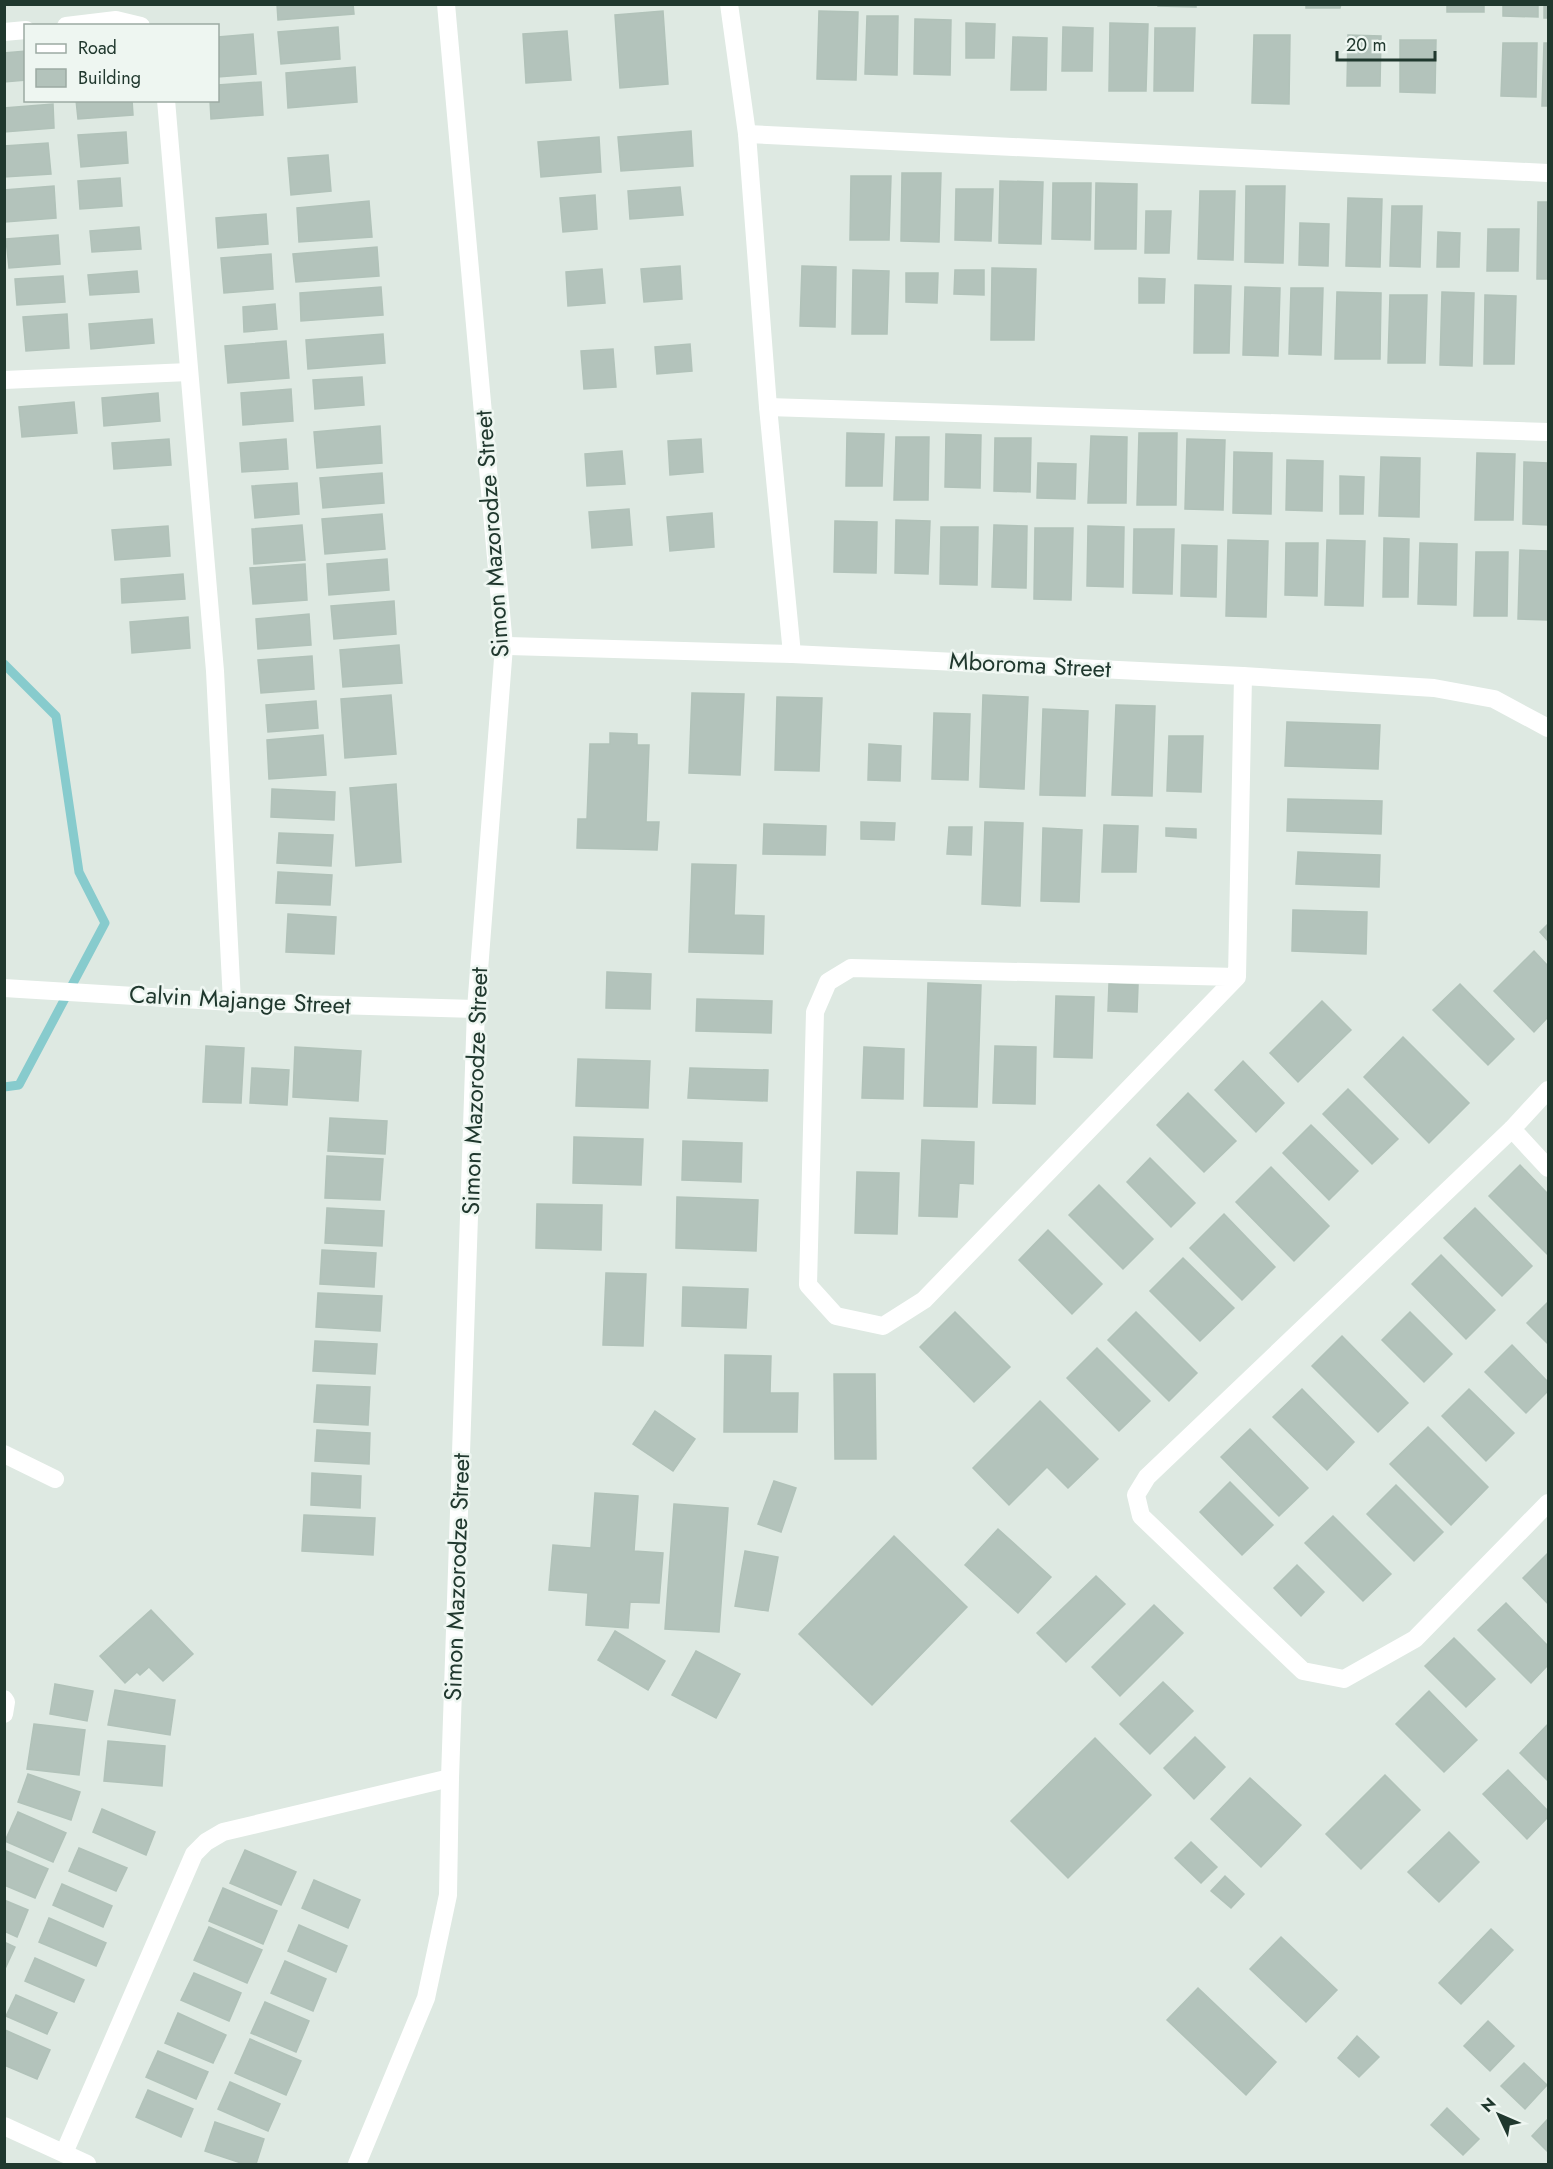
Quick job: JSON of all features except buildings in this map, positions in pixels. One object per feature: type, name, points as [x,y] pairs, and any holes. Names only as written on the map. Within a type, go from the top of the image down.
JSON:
[{"type":"street","name":"Simon Mazorodze Street","points":[[357,2164],[426,1998],[448,1895],[476,1009],[504,646],[446,4]]},
{"type":"street","points":[[729,4],[747,134],[768,407],[792,654]]},
{"type":"street","points":[[83,24],[116,20],[133,24]]},
{"type":"street","points":[[4,32],[24,30]]},
{"type":"street","points":[[166,102],[215,671],[232,1002]]},
{"type":"street","points":[[747,134],[1548,172]]},
{"type":"street","points":[[4,380],[189,372]]},
{"type":"street","points":[[768,407],[1548,432]]},
{"type":"street","name":"Mboroma Street","points":[[504,646],[792,654],[1243,676],[1434,688],[1494,699],[1548,728]]},
{"type":"street","points":[[1237,977],[851,968],[828,982],[815,1012],[808,1285],[836,1316],[883,1326],[924,1300],[1237,977],[1243,676]]},
{"type":"street","name":"Calvin Majange Street","points":[[4,988],[232,1002],[476,1009]]},
{"type":"street","points":[[1548,1090],[1512,1129],[1147,1477],[1136,1495],[1141,1516],[1304,1671],[1344,1678],[1415,1639],[1548,1503]]},
{"type":"street","points":[[1512,1129],[1548,1168]]},
{"type":"street","points":[[4,1454],[55,1479]]},
{"type":"street","points":[[4,1699],[6,1702],[4,1714]]},
{"type":"street","points":[[64,2153],[194,1854],[206,1842],[223,1832],[450,1778]]},
{"type":"street","points":[[4,2126],[87,2164]]},
{"type":"waterway","points":[[4,664],[56,716],[79,872],[105,923],[19,1085],[4,1087]]}]
